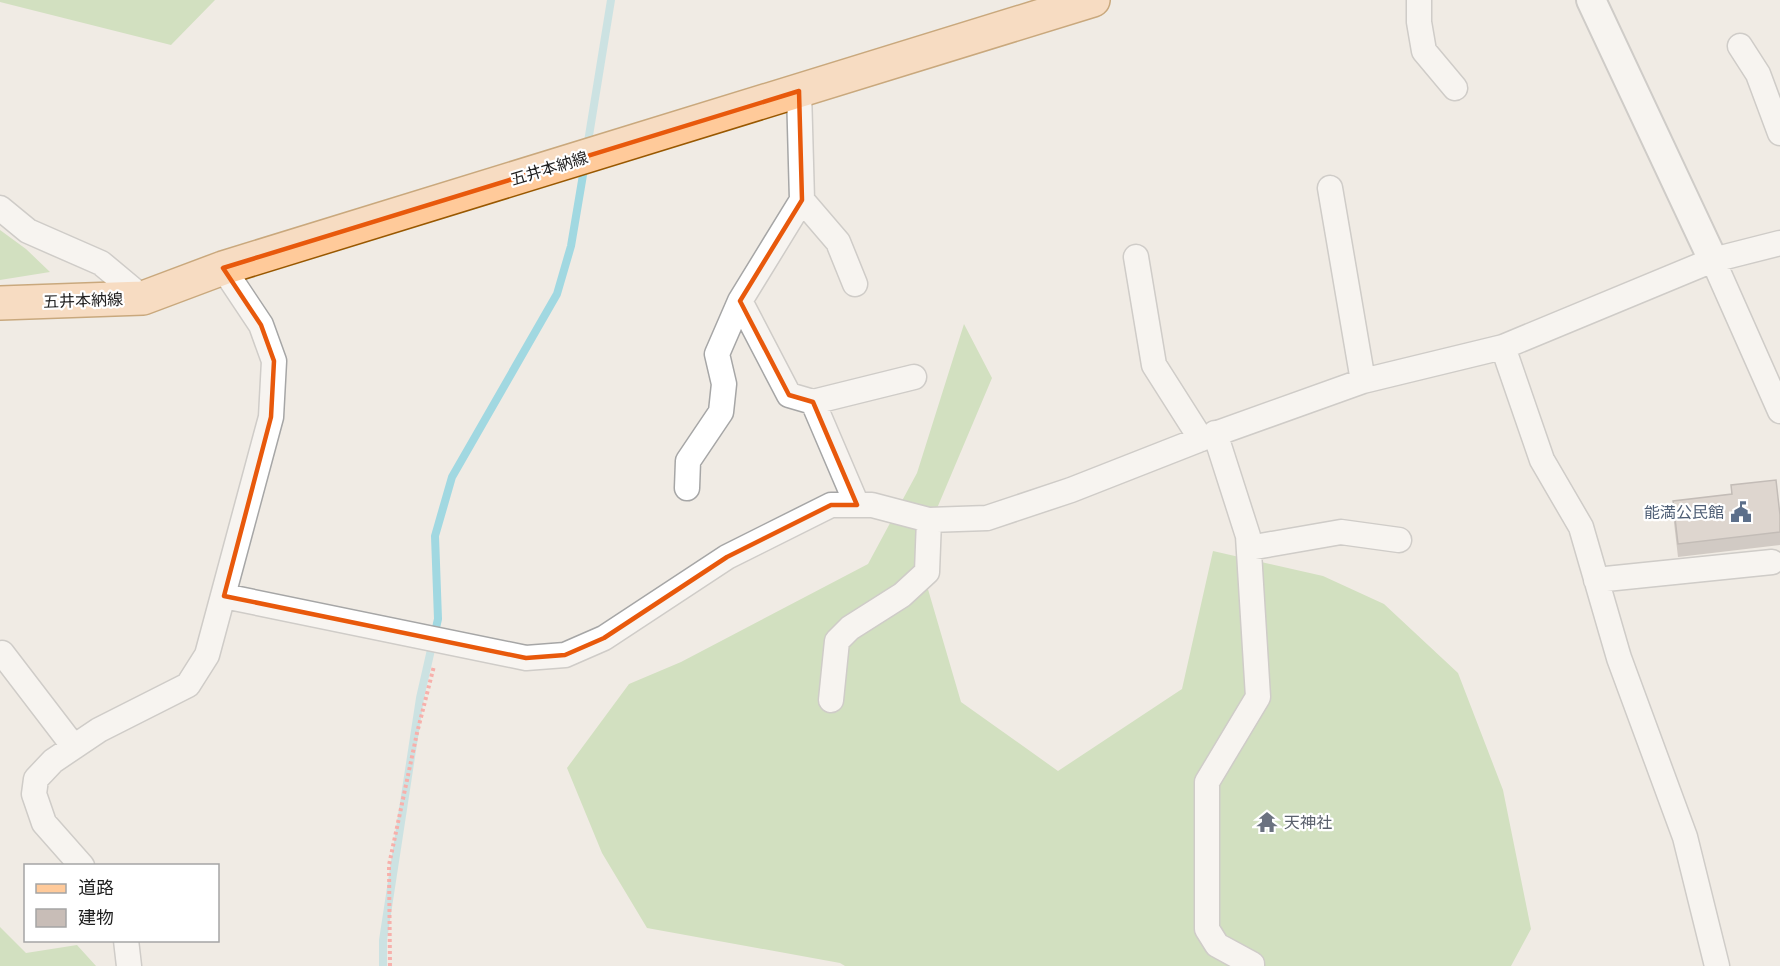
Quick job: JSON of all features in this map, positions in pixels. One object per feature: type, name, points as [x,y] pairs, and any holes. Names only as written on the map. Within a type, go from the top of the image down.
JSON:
[{"type":"main road","name":"五井本納線","points":[[0,303],[143,298],[223,268],[1093,0]]},
{"type":"street","points":[[1419,0],[1419,22],[1424,51],[1455,88]]},
{"type":"street","points":[[1592,0],[1713,260],[1780,411]]},
{"type":"street","points":[[1740,46],[1758,74],[1780,133]]},
{"type":"street","points":[[687,488],[688,460],[721,412],[724,384],[717,354],[740,301],[801,200],[799,91]]},
{"type":"street","points":[[1329,188],[1363,381]]},
{"type":"street","points":[[801,200],[838,242],[855,284]]},
{"type":"street","points":[[0,208],[28,231],[101,263],[143,298]]},
{"type":"street","points":[[224,596],[526,658],[565,655],[604,638],[727,557],[831,505],[872,505],[929,520],[987,518],[1071,490],[1208,436],[1363,381],[1503,347],[1713,260],[1780,243]]},
{"type":"street","points":[[1136,257],[1154,365],[1208,436],[1248,536],[1258,697],[1207,782],[1207,918],[1208,929],[1217,945],[1252,966]]},
{"type":"street","points":[[80,864],[44,823],[34,794],[36,779],[53,761],[99,730],[188,685],[207,655],[271,417],[274,361],[261,325],[223,268]]},
{"type":"street","points":[[740,301],[789,396],[813,402],[914,377]]},
{"type":"street","points":[[1503,347],[1542,460],[1581,527],[1619,658],[1685,837],[1717,966]]},
{"type":"street","points":[[813,402],[857,505]]},
{"type":"street","points":[[831,700],[837,641],[850,628],[902,596],[927,572],[929,520]]},
{"type":"street","points":[[1249,548],[1341,532],[1400,540]]},
{"type":"street","points":[[1596,580],[1772,562]]},
{"type":"street","points":[[0,655],[2,653],[74,747]]},
{"type":"street","points":[[126,942],[129,966]]},
{"type":"path","points":[[390,966],[389,865],[437,652],[451,642]]},
{"type":"highlighted area","points":[[799,91],[802,200],[740,301],[789,395],[813,402],[857,505],[831,505],[727,557],[604,638],[565,655],[526,658],[224,596],[271,417],[274,361],[261,325],[223,268]]},
{"type":"green space","points":[[0,0],[215,0],[171,45],[0,2]]},
{"type":"green space","points":[[0,230],[26,249],[50,272],[0,280]]},
{"type":"green space","points":[[964,324],[992,378],[927,532],[925,579],[961,702],[1058,771],[1182,689],[1213,551],[1323,576],[1384,604],[1458,673],[1503,790],[1531,929],[1511,966],[845,966],[840,963],[647,928],[602,853],[567,768],[629,684],[681,662],[868,564],[917,473]]},
{"type":"green space","points":[[0,927],[26,953],[77,945],[96,966],[0,966]]},
{"type":"building","points":[[1776,480],[1780,532],[1678,544],[1673,501],[1732,494],[1731,485]]},
{"type":"waterway","points":[[587,148],[611,0]]},
{"type":"waterway","points":[[383,966],[383,940],[420,698],[438,619],[435,536],[452,477],[557,294],[571,246],[585,163]]},
{"type":"place","name":"能満公民館","points":[[1741,512]]},
{"type":"place","name":"天神社","points":[[1267,822]]}]
